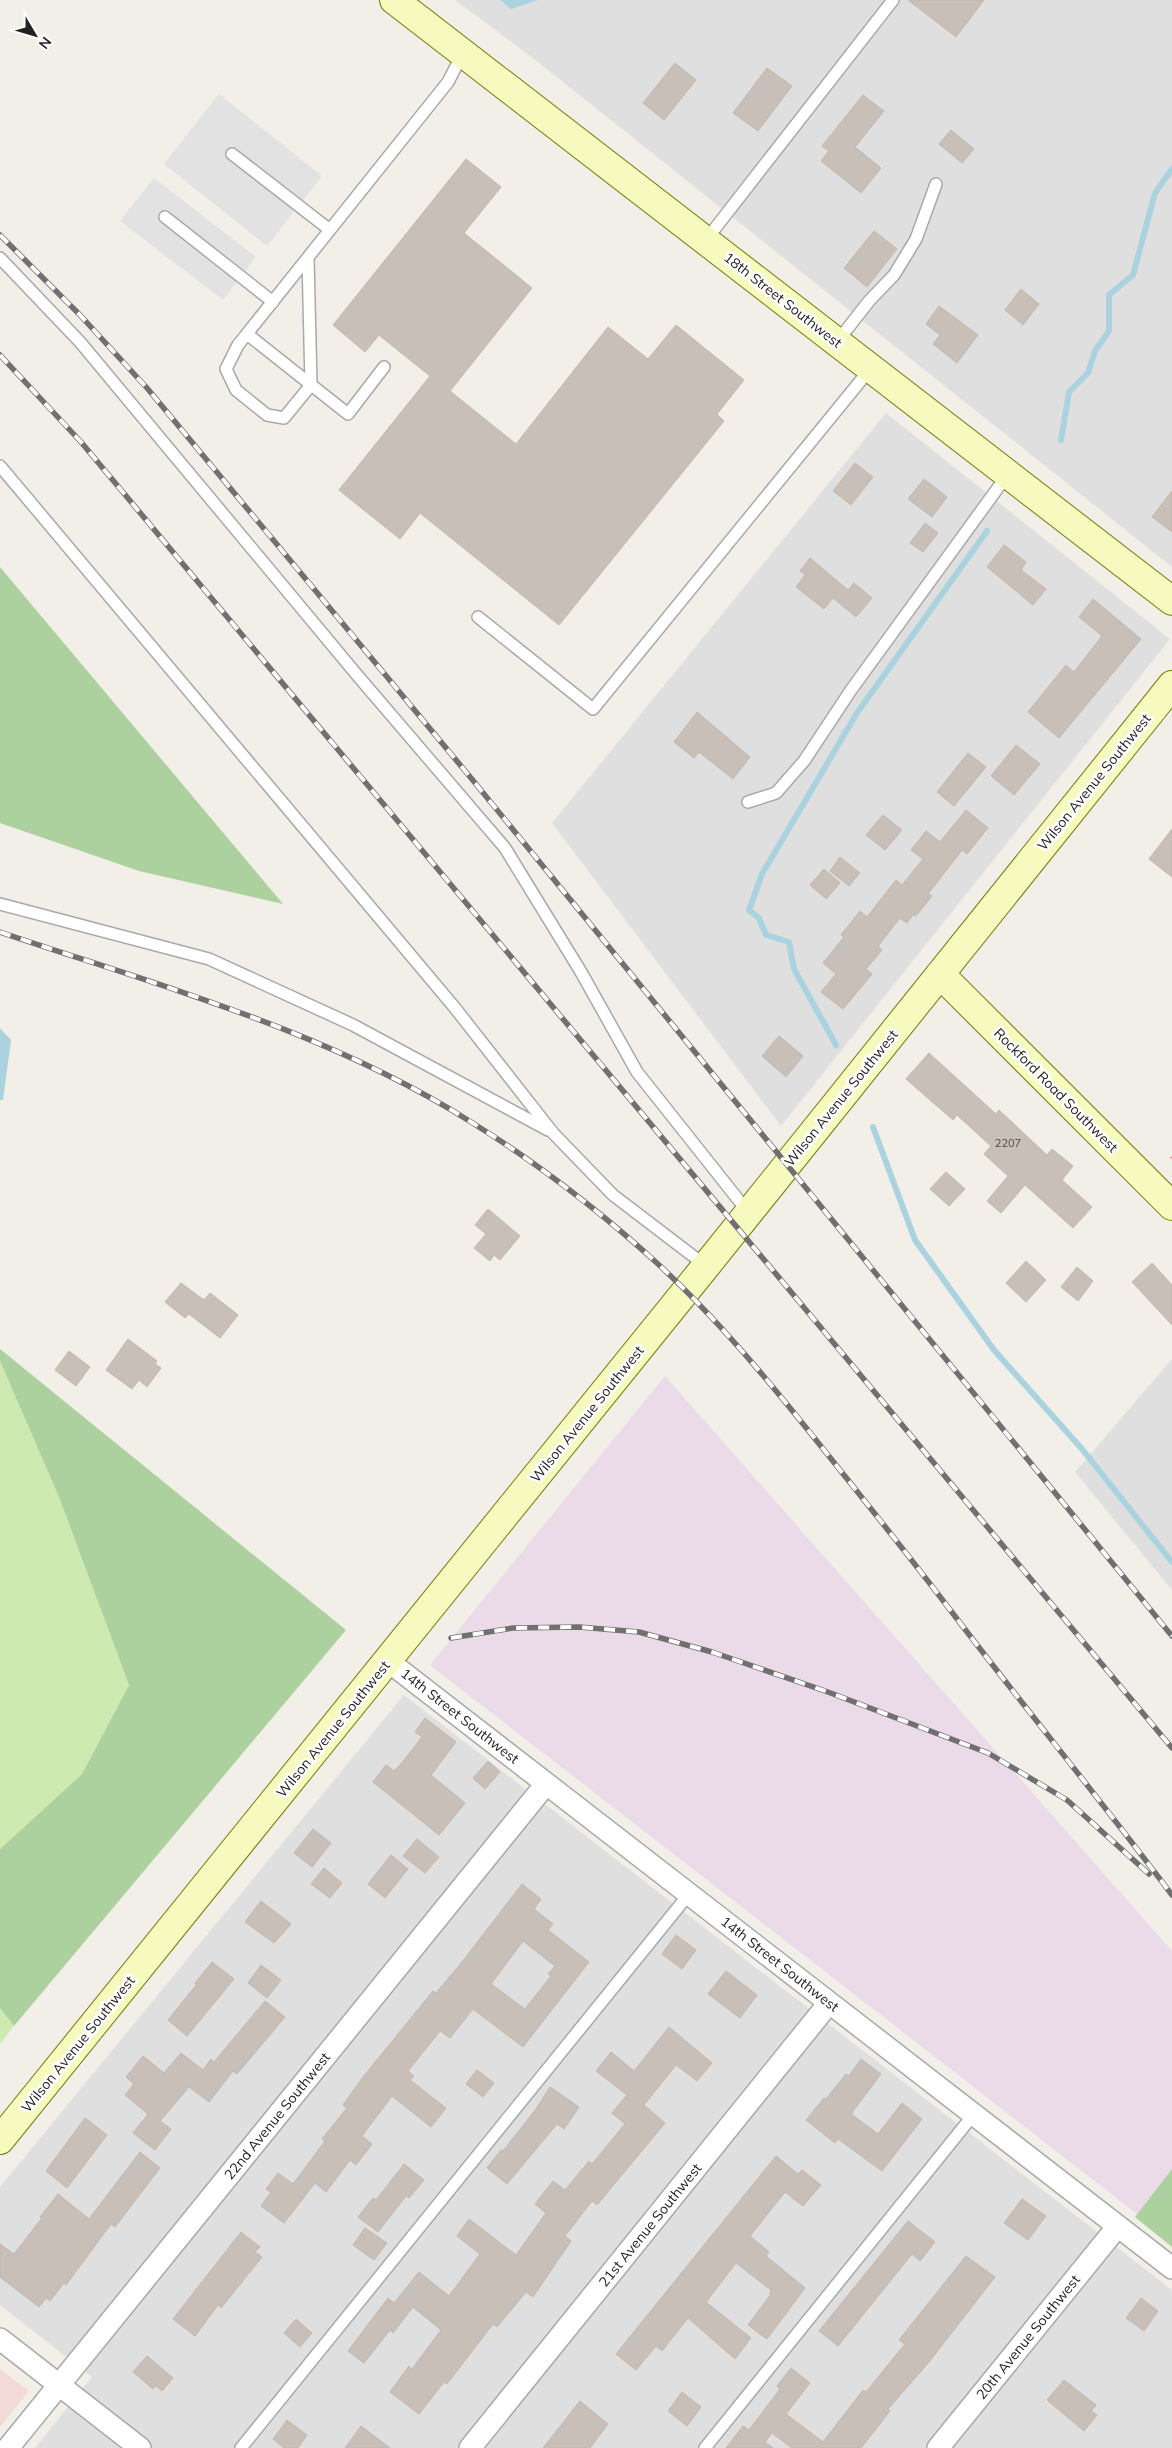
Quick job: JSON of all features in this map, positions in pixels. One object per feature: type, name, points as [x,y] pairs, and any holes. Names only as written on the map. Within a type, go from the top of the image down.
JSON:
[{"type":"main road","name":"18th Street Southwest","points":[[394,0],[1172,601]]},
{"type":"main road","name":"Wilson Avenue Southwest","points":[[0,2140],[749,1213],[1172,685]]},
{"type":"main road","name":"Rockford Road Southwest","points":[[940,974],[1172,1206]]},
{"type":"street","name":"14th Street Southwest","points":[[388,1661],[1172,2268]]},
{"type":"street","name":"22nd Avenue Southwest","points":[[8,2448],[546,1784]]},
{"type":"street","name":"21st Avenue Southwest","points":[[470,2448],[829,2003]]},
{"type":"street","name":"20th Avenue Southwest","points":[[938,2448],[1118,2226]]},
{"type":"street","points":[[0,2339],[140,2448]]},
{"type":"lane","points":[[706,240],[893,0]]},
{"type":"lane","points":[[308,258],[311,385],[284,418],[267,415],[236,390],[226,369],[247,334],[448,82],[463,54]]},
{"type":"lane","points":[[232,154],[330,230]]},
{"type":"lane","points":[[837,342],[869,301],[894,276],[916,239],[936,184]]},
{"type":"lane","points":[[165,217],[273,302]]},
{"type":"lane","points":[[0,258],[80,342],[357,675],[505,848],[581,972],[637,1072],[749,1213]]},
{"type":"lane","points":[[247,334],[348,414],[384,367]]},
{"type":"lane","points":[[478,617],[593,709],[871,368]]},
{"type":"lane","points":[[0,466],[455,1008],[553,1133],[613,1194],[706,1266]]},
{"type":"lane","points":[[748,802],[776,793],[804,761],[851,690],[1008,474]]},
{"type":"lane","points":[[0,904],[209,959],[353,1025],[553,1133]]},
{"type":"lane","points":[[241,2448],[689,1894]]},
{"type":"lane","points":[[705,2448],[974,2114]]},
{"type":"shaded area","points":[[455,0],[1172,0],[1172,567],[529,55]]},
{"type":"shaded area","points":[[219,94],[322,176],[267,246],[164,164]]},
{"type":"shaded area","points":[[154,178],[256,257],[223,300],[120,221]]},
{"type":"shaded area","points":[[886,413],[1170,639],[781,1126],[552,823]]},
{"type":"shaded area","points":[[1172,1359],[1172,1590],[1075,1472]]},
{"type":"shaded area","points":[[665,1376],[1172,1951],[1172,2241],[430,1665]]},
{"type":"shaded area","points":[[404,1695],[1172,2290],[1172,2448],[35,2448],[92,2377],[0,2305],[0,2187]]},
{"type":"shaded area","points":[[0,2369],[29,2391],[0,2427]]},
{"type":"green space","points":[[0,567],[283,904],[139,871],[0,823]]},
{"type":"green space","points":[[0,1349],[346,1630],[14,2026],[0,2008],[0,1849],[82,1774],[129,1685],[59,1497],[0,1361]]},
{"type":"green space","points":[[0,1361],[59,1497],[129,1685],[82,1774],[0,1849]]},
{"type":"green space","points":[[0,2008],[14,2026],[0,2044]]},
{"type":"green space","points":[[1172,2169],[1172,2247],[1135,2217]]},
{"type":"water","points":[[500,0],[538,0],[511,9]]},
{"type":"water","points":[[0,1028],[11,1040],[3,1100],[0,1100]]},
{"type":"building","points":[[908,0],[984,0],[956,37]]},
{"type":"building","points":[[675,63],[696,80],[664,120],[643,103]]},
{"type":"building","points":[[767,68],[792,86],[758,131],[733,113]]},
{"type":"building","points":[[863,95],[884,111],[855,147],[881,168],[861,193],[821,161],[829,151],[822,146]]},
{"type":"building","points":[[951,130],[974,149],[962,163],[939,144]]},
{"type":"building","points":[[466,159],[501,187],[464,233],[532,288],[450,391],[516,444],[608,327],[648,359],[676,325],[744,380],[717,414],[724,421],[559,625],[420,513],[400,539],[339,490],[430,376],[379,335],[365,352],[333,325]]},
{"type":"building","points":[[874,231],[897,249],[867,287],[844,268]]},
{"type":"building","points":[[1021,289],[1039,304],[1023,325],[1005,310]]},
{"type":"building","points":[[939,306],[978,335],[957,363],[933,344],[940,335],[926,324]]},
{"type":"building","points":[[855,463],[873,477],[851,505],[833,491]]},
{"type":"building","points":[[924,479],[947,497],[932,517],[908,499]]},
{"type":"building","points":[[1172,491],[1172,532],[1152,517]]},
{"type":"building","points":[[925,523],[938,533],[923,552],[910,543]]},
{"type":"building","points":[[1004,545],[1026,562],[1021,570],[1046,589],[1033,605],[987,567]]},
{"type":"building","points":[[810,558],[848,590],[854,583],[872,598],[856,617],[833,598],[824,609],[796,587],[805,575],[800,571]]},
{"type":"building","points":[[1093,599],[1141,639],[1059,738],[1028,712],[1066,665],[1074,672],[1102,636],[1079,617]]},
{"type":"building","points":[[697,712],[750,757],[733,779],[699,752],[694,758],[674,742]]},
{"type":"building","points":[[1016,745],[1040,764],[1014,795],[991,776]]},
{"type":"building","points":[[968,753],[986,767],[954,806],[937,792]]},
{"type":"building","points":[[966,810],[988,828],[967,854],[962,850],[928,894],[932,896],[916,916],[913,915],[907,923],[900,918],[878,946],[882,950],[866,969],[872,974],[843,1009],[821,992],[836,974],[823,963],[844,937],[841,935],[860,911],[867,917],[896,880],[902,885],[923,859],[911,850],[926,831],[940,842]]},
{"type":"building","points":[[883,815],[902,830],[885,850],[866,835]]},
{"type":"building","points":[[1172,829],[1172,877],[1149,859]]},
{"type":"building","points":[[840,857],[860,873],[849,886],[830,871]]},
{"type":"building","points":[[824,869],[840,883],[826,899],[810,885]]},
{"type":"building","points":[[779,1036],[803,1056],[786,1077],[762,1056]]},
{"type":"building","points":[[929,1053],[996,1114],[999,1110],[1047,1155],[1052,1149],[1073,1166],[1062,1180],[1092,1207],[1073,1228],[1025,1185],[1001,1213],[987,1201],[1008,1176],[984,1154],[991,1146],[957,1115],[953,1120],[906,1079]]},
{"type":"building","points":[[946,1172],[965,1189],[949,1206],[930,1189]]},
{"type":"building","points":[[488,1209],[520,1236],[500,1260],[494,1255],[490,1261],[474,1248],[486,1234],[475,1225]]},
{"type":"building","points":[[1026,1261],[1046,1280],[1026,1302],[1006,1283]]},
{"type":"building","points":[[1152,1263],[1172,1285],[1172,1325],[1132,1282]]},
{"type":"building","points":[[1077,1267],[1093,1281],[1078,1301],[1061,1287]]},
{"type":"building","points":[[181,1283],[204,1300],[210,1293],[238,1315],[220,1338],[189,1314],[185,1318],[165,1302]]},
{"type":"building","points":[[128,1339],[157,1361],[155,1364],[161,1368],[147,1387],[139,1380],[132,1389],[106,1370]]},
{"type":"building","points":[[69,1351],[90,1367],[76,1386],[55,1370]]},
{"type":"building","points":[[425,1718],[456,1742],[431,1775],[465,1803],[439,1835],[373,1782],[386,1765],[394,1771],[401,1764],[422,1737],[415,1732]]},
{"type":"building","points":[[488,1761],[500,1772],[485,1789],[473,1778]]},
{"type":"building","points":[[313,1829],[331,1843],[312,1867],[294,1853]]},
{"type":"building","points":[[417,1839],[439,1857],[425,1873],[403,1856]]},
{"type":"building","points":[[391,1855],[408,1869],[385,1898],[368,1884]]},
{"type":"building","points":[[324,1868],[342,1883],[330,1898],[311,1884]]},
{"type":"building","points":[[522,1884],[541,1899],[534,1909],[553,1924],[548,1930],[589,1962],[523,2047],[473,2009],[450,2038],[440,2031],[408,2071],[414,2076],[410,2080],[446,2108],[431,2127],[392,2096],[362,2136],[372,2144],[356,2165],[350,2160],[326,2192],[315,2183],[284,2223],[261,2206],[271,2192],[266,2189],[278,2173],[293,2184],[325,2141],[322,2139],[347,2108],[343,2105],[363,2077],[433,1991],[436,1993]],"holes":[[[523,1941],[555,1966],[548,1974],[551,1976],[525,2009],[491,1984]]]},
{"type":"building","points":[[261,1901],[291,1924],[274,1943],[245,1922]]},
{"type":"building","points":[[676,1935],[696,1950],[682,1969],[662,1954]]},
{"type":"building","points":[[212,1962],[234,1979],[187,2036],[168,2020]]},
{"type":"building","points":[[261,1965],[281,1980],[267,1998],[248,1983]]},
{"type":"building","points":[[726,1971],[757,1995],[740,2018],[708,1994]]},
{"type":"building","points":[[265,2001],[285,2017],[237,2074],[233,2071],[209,2102],[189,2087],[160,2121],[171,2129],[155,2150],[133,2133],[148,2114],[125,2095],[134,2084],[126,2077],[143,2056],[164,2073],[181,2053],[203,2070],[211,2059],[214,2062]]},
{"type":"building","points":[[669,2027],[712,2063],[697,2081],[676,2065],[644,2105],[665,2123],[597,2205],[592,2201],[565,2236],[571,2241],[533,2297],[526,2292],[497,2327],[493,2324],[447,2384],[444,2382],[419,2414],[390,2392],[409,2366],[412,2369],[441,2330],[413,2307],[393,2333],[390,2330],[364,2363],[348,2351],[388,2298],[394,2303],[419,2272],[449,2296],[480,2254],[457,2236],[469,2219],[516,2255],[546,2213],[535,2204],[553,2181],[565,2190],[589,2161],[592,2164],[625,2124],[612,2113],[627,2095],[596,2071],[611,2052],[634,2071]]},
{"type":"building","points":[[861,2059],[881,2074],[851,2114],[878,2134],[902,2103],[922,2119],[882,2171],[838,2139],[835,2143],[806,2120],[846,2074],[849,2076]]},
{"type":"building","points":[[477,2070],[494,2083],[483,2097],[466,2084]]},
{"type":"building","points":[[550,2087],[579,2107],[564,2129],[557,2124],[507,2184],[487,2168],[536,2109]]},
{"type":"building","points":[[85,2118],[107,2135],[67,2188],[46,2171]]},
{"type":"building","points":[[140,2152],[160,2168],[115,2227],[111,2224],[66,2285],[64,2283],[50,2301],[46,2298],[39,2307],[0,2277],[0,2244],[14,2254],[58,2194],[89,2219]]},
{"type":"building","points":[[776,2156],[798,2174],[802,2170],[821,2185],[803,2206],[785,2192],[750,2236],[769,2252],[766,2256],[805,2288],[767,2339],[748,2325],[771,2294],[771,2290],[736,2263],[706,2302],[751,2338],[735,2359],[688,2318],[662,2351],[656,2346],[636,2370],[616,2354]]},
{"type":"building","points":[[404,2164],[424,2180],[409,2198],[406,2196],[378,2232],[358,2217],[373,2198],[376,2200]]},
{"type":"building","points":[[1022,2199],[1046,2216],[1028,2240],[1004,2223]]},
{"type":"building","points":[[908,2221],[935,2242],[920,2261],[912,2254],[838,2346],[819,2331]]},
{"type":"building","points":[[365,2228],[387,2243],[374,2260],[353,2245]]},
{"type":"building","points":[[241,2232],[260,2247],[255,2252],[262,2257],[221,2308],[218,2305],[195,2336],[173,2319]]},
{"type":"building","points":[[966,2256],[995,2277],[929,2362],[888,2409],[890,2411],[861,2448],[792,2448],[772,2433],[765,2442],[773,2448],[726,2448],[743,2426],[749,2430],[780,2389],[777,2386],[791,2368],[810,2383],[786,2414],[823,2442],[863,2390],[866,2392],[905,2344],[899,2340]]},
{"type":"building","points":[[1141,2298],[1158,2311],[1144,2331],[1126,2318]]},
{"type":"building","points":[[296,2319],[312,2333],[300,2347],[284,2333]]},
{"type":"building","points":[[147,2356],[173,2378],[162,2391],[156,2386],[153,2389],[133,2372]]},
{"type":"building","points":[[1064,2380],[1096,2405],[1091,2411],[1097,2415],[1084,2431],[1047,2400]]},
{"type":"building","points":[[682,2392],[701,2407],[687,2426],[668,2411]]},
{"type":"building","points":[[580,2401],[608,2424],[590,2448],[543,2448]]},
{"type":"building","points":[[287,2420],[307,2435],[298,2448],[284,2448],[273,2439]]},
{"type":"building","points":[[361,2426],[390,2448],[345,2448]]},
{"type":"waterway","points":[[1061,440],[1069,392],[1088,373],[1095,351],[1109,331],[1109,295],[1133,275],[1155,193],[1172,169]]},
{"type":"waterway","points":[[836,1045],[794,969],[789,942],[766,935],[759,918],[749,910],[762,874],[857,713],[987,531]]},
{"type":"waterway","points":[[873,1127],[915,1240],[994,1350],[1082,1449],[1172,1562]]},
{"type":"railway","points":[[0,235],[79,314],[147,388],[471,778],[1172,1636]]},
{"type":"railway","points":[[0,355],[81,442],[1172,1748]]},
{"type":"railway","points":[[0,932],[242,1013],[301,1036],[359,1062],[416,1090],[496,1138],[544,1171],[614,1226],[683,1288],[778,1393],[911,1560],[1172,1895]]},
{"type":"railway","points":[[451,1638],[513,1628],[579,1627],[639,1632],[712,1652],[828,1692],[988,1753],[1067,1800],[1149,1874]]}]
